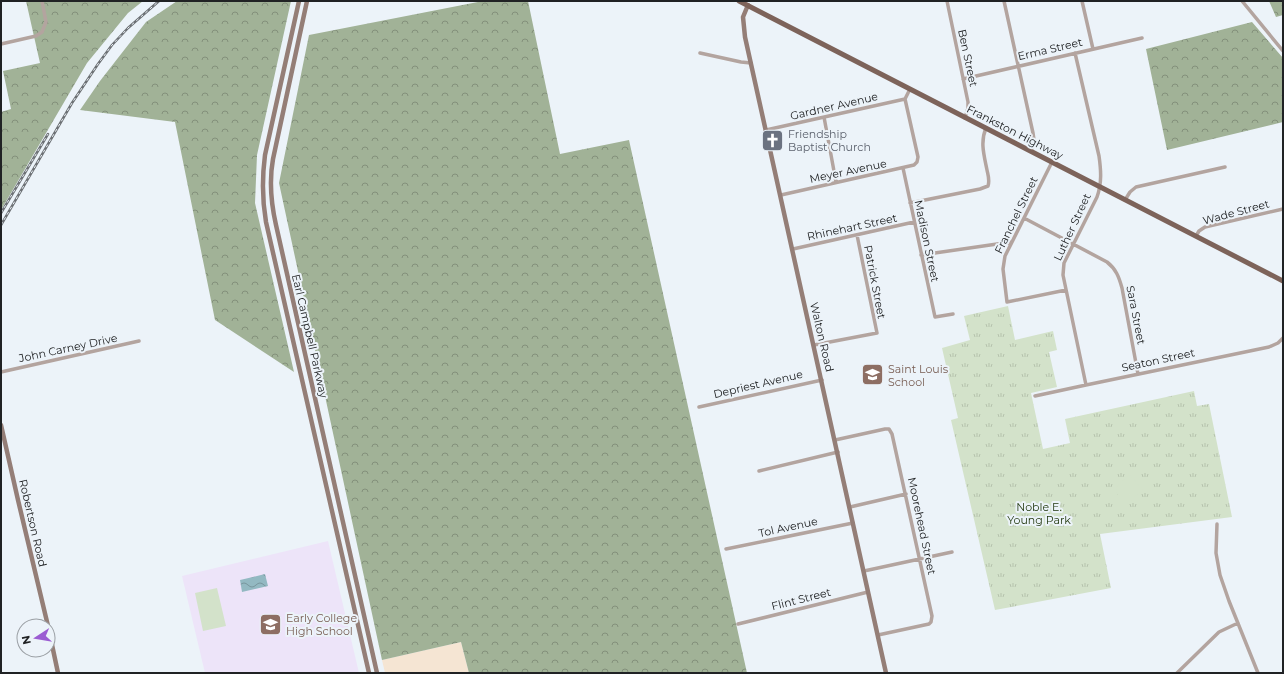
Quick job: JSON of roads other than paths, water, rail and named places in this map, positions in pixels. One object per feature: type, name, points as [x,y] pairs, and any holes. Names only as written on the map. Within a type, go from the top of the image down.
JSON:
[{"type":"main road","name":"Earl Campbell Parkway","points":[[299,1],[265,155],[262,183],[264,209],[369,673]]},
{"type":"main road","name":"Earl Campbell Parkway","points":[[307,1],[272,158],[270,182],[272,208],[377,673]]},
{"type":"main road","name":"Frankston Highway","points":[[739,1],[749,3],[965,118],[1283,281]]},
{"type":"main road","name":"Walton Road","points":[[749,3],[742,19],[886,673]]},
{"type":"main road","points":[[264,209],[272,208]]},
{"type":"main road","name":"Robertson Road","points":[[1,425],[46,618]]},
{"type":"main road","points":[[322,468],[330,466]]},
{"type":"main road","name":"Robertson Road","points":[[55,658],[58,673]]},
{"type":"street","points":[[1,44],[36,36],[42,32],[46,22],[42,1]]},
{"type":"street","name":"Ben Street","points":[[947,1],[969,105],[965,118]]},
{"type":"street","points":[[1004,1],[1034,137],[1034,143],[1030,151]]},
{"type":"street","points":[[1082,1],[1093,49]]},
{"type":"street","points":[[1242,1],[1283,51]]},
{"type":"street","name":"Erma Street","points":[[963,79],[1142,38]]},
{"type":"street","points":[[700,53],[751,63]]},
{"type":"street","name":"Luther Street","points":[[1074,53],[1100,162],[1101,172],[1100,187],[1097,197],[1062,269],[1086,384]]},
{"type":"street","points":[[905,99],[910,89]]},
{"type":"street","name":"Gardner Avenue","points":[[766,130],[905,99]]},
{"type":"street","name":"Meyer Avenue","points":[[781,195],[914,165],[917,162],[918,157],[905,99]]},
{"type":"street","points":[[824,117],[836,182]]},
{"type":"street","points":[[910,203],[980,189],[988,186],[989,182],[983,144],[986,128]]},
{"type":"street","name":"Franchel Street","points":[[1052,162],[1006,252],[1003,269],[1007,302],[1066,290]]},
{"type":"street","points":[[1125,200],[1130,192],[1136,187],[1225,167]]},
{"type":"street","name":"Madison Street","points":[[903,168],[935,317],[953,314]]},
{"type":"street","name":"Wade Street","points":[[1196,236],[1199,231],[1205,227],[1283,210]]},
{"type":"street","name":"Sara Street","points":[[1024,218],[1107,262],[1114,268],[1119,277],[1122,288],[1138,374]]},
{"type":"street","name":"Rhinehart Street","points":[[793,249],[914,222]]},
{"type":"street","name":"Patrick Street","points":[[814,346],[877,333],[857,235]]},
{"type":"street","points":[[921,255],[1011,242]]},
{"type":"street","name":"Seaton Street","points":[[1035,396],[1086,384],[1269,347],[1278,343],[1283,338]]},
{"type":"street","name":"John Carney Drive","points":[[1,372],[139,342]]},
{"type":"street","name":"Depriest Avenue","points":[[698,407],[822,380]]},
{"type":"street","name":"Moorehead Street","points":[[835,440],[889,429],[892,434],[906,494],[932,616],[931,622],[924,626],[878,635]]},
{"type":"street","points":[[759,471],[838,452]]},
{"type":"street","points":[[850,507],[906,494]]},
{"type":"street","name":"Tol Avenue","points":[[726,549],[853,523]]},
{"type":"street","points":[[1217,524],[1216,553],[1223,585],[1258,673]]},
{"type":"street","points":[[864,571],[952,552]]},
{"type":"street","name":"Flint Street","points":[[738,624],[868,592]]},
{"type":"street","points":[[1177,673],[1219,632],[1238,623]]},
{"type":"water","points":[[265,574],[268,586],[242,592],[240,580]]},
{"type":"railway","points":[[1,225],[72,103],[98,64],[112,45],[128,28],[159,1]]},
{"type":"railway","points":[[1,213],[48,134]]},
{"type":"place","name":"Friendship Baptist Church","points":[[773,140]]},
{"type":"place","name":"Saint Louis School","points":[[873,375]]},
{"type":"place","name":"Early College High School","points":[[271,624]]},
{"type":"park label","name":"Noble E. Young Park","points":[[1039,513]]}]
